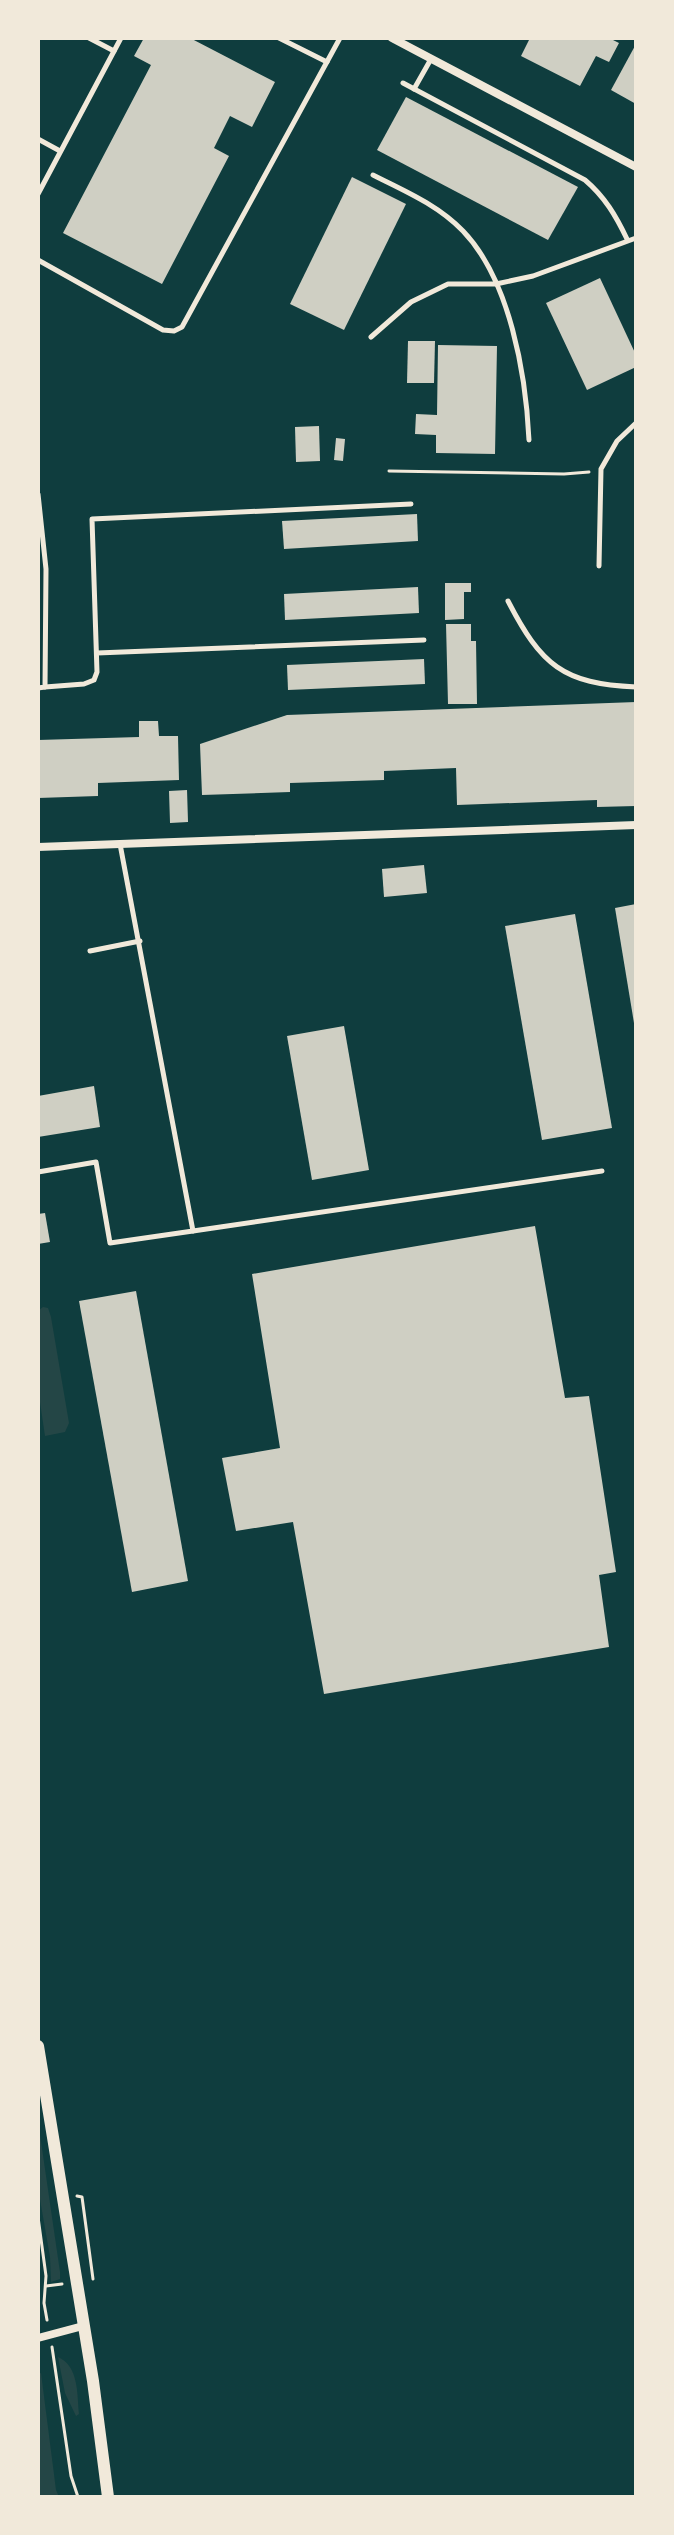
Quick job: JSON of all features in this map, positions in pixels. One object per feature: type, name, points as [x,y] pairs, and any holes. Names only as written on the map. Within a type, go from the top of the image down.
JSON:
[{"type":"street","points":[[392,38],[636,167]]},
{"type":"street","points":[[38,847],[636,825]]},
{"type":"street","points":[[38,2046],[108,2497]]},
{"type":"street","points":[[38,2338],[83,2326]]},
{"type":"lane","points":[[89,38],[114,51]]},
{"type":"lane","points":[[38,194],[121,38]]},
{"type":"lane","points":[[279,38],[327,62]]},
{"type":"lane","points":[[38,260],[163,330],[174,331],[182,327],[340,38]]},
{"type":"lane","points":[[414,89],[431,59]]},
{"type":"lane","points":[[403,83],[585,180],[612,209],[627,239]]},
{"type":"lane","points":[[38,139],[60,151]]},
{"type":"lane","points":[[373,175],[430,205],[462,230],[475,245],[496,284],[519,357],[527,396],[529,440]]},
{"type":"lane","points":[[371,337],[411,302],[429,291],[448,284],[496,284],[533,276],[636,238]]},
{"type":"lane","points":[[599,566],[601,469],[617,441],[636,423]]},
{"type":"lane","points":[[38,494],[46,569],[42,688],[84,684],[94,680],[97,672],[92,519],[411,504]]},
{"type":"lane","points":[[508,601],[527,638],[542,657],[561,670],[606,686],[636,687]]},
{"type":"lane","points":[[97,653],[424,640]]},
{"type":"lane","points":[[120,844],[193,1231]]},
{"type":"lane","points":[[90,951],[140,941]]},
{"type":"lane","points":[[38,1172],[96,1162],[110,1243],[602,1171]]},
{"type":"path","points":[[389,471],[573,474],[601,469]]},
{"type":"path","points":[[77,2196],[82,2197],[94,2278]]},
{"type":"path","points":[[38,2217],[46,2276],[44,2303],[71,2476],[78,2497]]},
{"type":"shaded area","points":[[48,1308],[51,1317],[69,1423],[65,1432],[45,1436],[38,1389],[38,1311]]},
{"type":"shaded area","points":[[38,2121],[60,2272],[60,2279],[51,2282],[50,2257],[38,2188]]},
{"type":"shaded area","points":[[58,2357],[65,2361],[73,2374],[79,2414],[76,2416],[65,2393]]},
{"type":"shaded area","points":[[41,2373],[59,2497],[38,2497],[38,2374]]},
{"type":"building","points":[[144,38],[190,38],[275,82],[252,127],[230,116],[214,148],[229,156],[162,284],[63,233],[151,65],[134,56]]},
{"type":"building","points":[[530,38],[609,38],[619,43],[609,62],[596,56],[580,86],[521,56]]},
{"type":"building","points":[[636,44],[636,104],[611,90]]},
{"type":"building","points":[[406,97],[578,187],[548,240],[377,150]]},
{"type":"building","points":[[352,177],[406,204],[344,330],[290,304]]},
{"type":"building","points":[[600,278],[636,355],[636,367],[587,390],[546,303]]},
{"type":"building","points":[[408,341],[435,341],[434,383],[407,383]]},
{"type":"building","points":[[438,345],[497,346],[495,454],[436,453],[436,435],[415,434],[416,414],[437,415]]},
{"type":"building","points":[[319,426],[320,461],[296,462],[295,427]]},
{"type":"building","points":[[336,438],[345,439],[343,461],[334,460]]},
{"type":"building","points":[[417,514],[418,541],[284,549],[282,521]]},
{"type":"building","points":[[445,583],[471,583],[471,592],[464,592],[464,619],[445,620]]},
{"type":"building","points":[[418,587],[419,613],[285,620],[284,594]]},
{"type":"building","points":[[446,624],[471,624],[471,641],[476,641],[477,704],[448,704]]},
{"type":"building","points":[[424,659],[425,684],[288,690],[287,665]]},
{"type":"building","points":[[636,702],[636,806],[597,807],[597,800],[457,805],[456,768],[384,771],[384,780],[290,783],[290,792],[202,795],[200,744],[287,715]]},
{"type":"building","points":[[139,721],[158,721],[159,736],[178,736],[179,780],[98,783],[98,796],[38,798],[38,740],[139,737]]},
{"type":"building","points":[[187,790],[188,822],[170,823],[169,791]]},
{"type":"building","points":[[424,865],[427,893],[384,897],[382,869]]},
{"type":"building","points":[[636,904],[636,1023],[634,1023],[615,908]]},
{"type":"building","points":[[575,914],[612,1128],[542,1140],[505,926]]},
{"type":"building","points":[[344,1026],[369,1170],[312,1180],[287,1036]]},
{"type":"building","points":[[94,1086],[100,1127],[38,1137],[38,1096]]},
{"type":"building","points":[[45,1213],[50,1242],[38,1244],[38,1214]]},
{"type":"building","points":[[535,1226],[565,1398],[589,1396],[616,1572],[599,1575],[609,1647],[324,1694],[293,1522],[236,1531],[222,1458],[280,1448],[252,1274]]},
{"type":"building","points":[[136,1291],[188,1581],[132,1592],[79,1301]]}]
